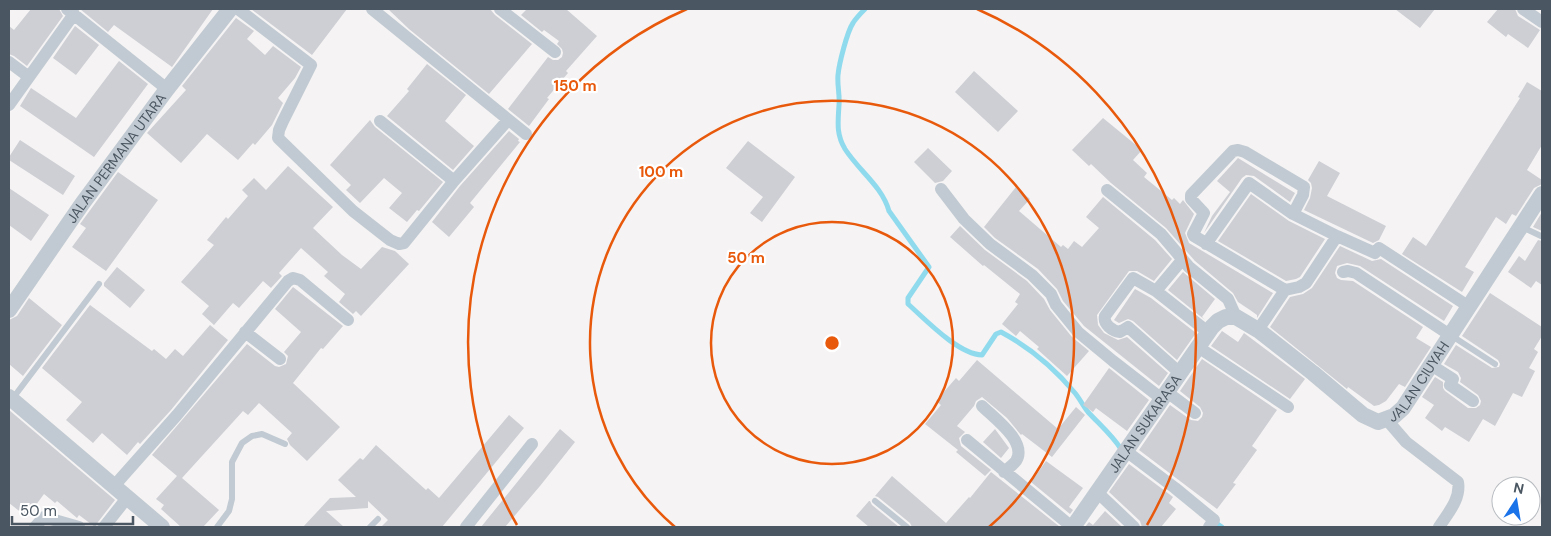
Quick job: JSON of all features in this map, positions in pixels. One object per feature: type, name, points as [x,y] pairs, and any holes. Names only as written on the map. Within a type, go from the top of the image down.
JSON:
[{"type":"street","name":"JALAN PERMANA UTARA","points":[[9,310],[82,204],[167,89],[230,9]]},
{"type":"street","points":[[238,9],[311,65],[282,121],[278,138],[353,211],[390,240],[399,244],[404,243],[454,181],[508,120]]},
{"type":"street","points":[[372,9],[526,134]]},
{"type":"street","points":[[500,9],[555,52]]},
{"type":"street","points":[[1523,9],[1542,22]]},
{"type":"street","points":[[9,105],[29,77],[70,11],[167,89]]},
{"type":"street","points":[[9,62],[29,77]]},
{"type":"street","points":[[380,121],[454,181]]},
{"type":"street","points":[[1293,214],[1303,195],[1304,187],[1245,152],[1238,150],[1233,151],[1190,195],[1191,199],[1204,213],[1193,234],[1194,236],[1285,290],[1299,287],[1306,283],[1337,236]]},
{"type":"street","points":[[1206,244],[1249,184],[1293,214],[1337,236],[1375,253],[1379,248],[1468,306]]},
{"type":"street","points":[[941,189],[964,219],[990,244],[1032,275],[1051,294],[1056,306],[1078,332],[1112,361],[1195,413]]},
{"type":"street","points":[[1107,190],[1162,234],[1182,260],[1228,299],[1236,317],[1226,317],[1213,327],[1133,278],[1105,316],[1105,323],[1117,332],[1128,328],[1180,373]]},
{"type":"street","name":"JALAN CIUYAH","points":[[1236,317],[1258,330],[1364,415],[1378,422],[1388,420],[1404,408],[1542,194]]},
{"type":"street","points":[[1156,291],[1182,260]]},
{"type":"street","points":[[1342,272],[1356,273],[1450,335]]},
{"type":"street","points":[[114,486],[177,415],[288,281],[293,278],[300,280],[348,320]]},
{"type":"street","points":[[1258,330],[1285,290]]},
{"type":"street","name":"JALAN SUKARASA","points":[[1073,527],[1213,327]]},
{"type":"street","points":[[245,332],[280,359]]},
{"type":"street","points":[[1198,347],[1288,407]]},
{"type":"street","points":[[1431,365],[1453,379],[1450,385],[1473,402]]},
{"type":"street","points":[[10,398],[162,527]]},
{"type":"street","points":[[982,406],[1016,439],[1018,452],[1016,460],[1004,472]]},
{"type":"street","points":[[1388,420],[1406,442],[1458,482],[1460,489],[1458,498],[1439,527]]},
{"type":"street","points":[[967,440],[1073,527]]},
{"type":"street","points":[[466,527],[532,444]]},
{"type":"street","points":[[1126,451],[1211,524]]},
{"type":"street","points":[[1097,492],[1134,527]]},
{"type":"street","points":[[104,527],[128,498]]},
{"type":"street","points":[[35,527],[44,517],[79,527]]},
{"type":"lane","points":[[1521,226],[1541,236]]},
{"type":"lane","points":[[10,398],[99,284]]},
{"type":"lane","points":[[1450,335],[1495,364]]},
{"type":"lane","points":[[217,527],[228,511],[232,499],[232,462],[242,443],[252,436],[262,434],[284,444]]},
{"type":"lane","points":[[875,501],[906,527]]},
{"type":"lane","points":[[370,527],[378,519]]},
{"type":"building","points":[[31,9],[59,9],[63,16],[27,66],[9,54],[9,26],[14,30]]},
{"type":"building","points":[[80,9],[213,9],[172,67],[114,25],[108,32]]},
{"type":"building","points":[[251,9],[347,9],[312,55]]},
{"type":"building","points":[[388,9],[490,9],[532,44],[489,94],[409,29]]},
{"type":"building","points":[[527,9],[566,9],[597,36],[566,71],[568,73],[547,98],[549,99],[529,126],[508,109],[548,57],[558,60],[562,57],[563,53],[557,44],[559,41],[544,30],[542,32],[521,15]]},
{"type":"building","points":[[1395,9],[1435,9],[1420,28]]},
{"type":"building","points":[[1498,9],[1515,9],[1518,16],[1540,30],[1528,48],[1508,34],[1506,37],[1487,22]]},
{"type":"building","points":[[236,18],[254,31],[247,39],[265,55],[273,46],[301,67],[295,78],[278,98],[283,103],[272,125],[255,145],[253,143],[238,160],[207,134],[181,163],[147,133],[186,90],[182,86]]},
{"type":"building","points":[[75,26],[99,45],[76,75],[53,58]]},
{"type":"building","points":[[119,61],[148,84],[94,157],[20,106],[31,88],[76,118]]},
{"type":"building","points":[[427,64],[466,95],[445,121],[474,146],[453,170],[387,116],[409,91],[407,89]]},
{"type":"building","points":[[974,71],[1018,111],[998,132],[955,92]]},
{"type":"building","points":[[1527,82],[1542,91],[1542,145],[1527,170],[1542,180],[1542,184],[1534,188],[1516,216],[1512,214],[1506,224],[1496,217],[1465,267],[1474,272],[1462,292],[1402,254],[1413,237],[1426,246],[1520,98],[1518,97]]},
{"type":"building","points":[[1103,118],[1142,150],[1133,160],[1147,173],[1144,177],[1172,200],[1174,198],[1180,204],[1183,200],[1194,214],[1185,233],[1189,243],[1273,293],[1257,318],[1257,315],[1238,302],[1233,293],[1195,261],[1166,228],[1072,150]]},
{"type":"building","points":[[370,120],[375,127],[443,182],[419,211],[417,210],[407,222],[389,208],[402,193],[384,178],[360,203],[346,190],[351,185],[330,165]]},
{"type":"building","points":[[509,131],[520,142],[470,203],[474,207],[449,237],[432,222],[460,186]]},
{"type":"building","points":[[20,140],[75,176],[63,195],[9,160]]},
{"type":"building","points":[[748,141],[795,177],[762,222],[750,213],[763,197],[726,168]]},
{"type":"building","points":[[928,148],[952,171],[943,181],[935,183],[914,162]]},
{"type":"building","points":[[1238,158],[1295,193],[1290,202],[1254,176],[1246,175],[1204,233],[1212,216],[1230,192],[1217,181]]},
{"type":"building","points":[[1319,161],[1340,173],[1327,196],[1386,226],[1379,240],[1373,243],[1304,210],[1310,198],[1312,188],[1308,180]]},
{"type":"building","points":[[288,166],[333,207],[313,228],[342,255],[361,269],[382,247],[395,251],[409,264],[361,316],[356,311],[353,314],[339,302],[345,294],[324,276],[328,272],[301,248],[279,273],[282,276],[271,288],[263,281],[239,308],[233,303],[214,325],[202,314],[209,306],[181,282],[214,245],[207,240],[226,217],[228,219],[248,196],[242,190],[254,178],[266,190]]},
{"type":"building","points":[[118,172],[158,200],[106,271],[72,247],[86,228],[80,224]]},
{"type":"building","points":[[1016,187],[1030,199],[1019,211],[1061,247],[1063,245],[1068,249],[1074,241],[1082,247],[1099,228],[1086,217],[1103,197],[1155,240],[1172,259],[1154,281],[1137,271],[1129,271],[1097,315],[1098,325],[1104,333],[1118,340],[1127,337],[1168,373],[1159,386],[1084,326],[1063,301],[1057,289],[1038,269],[995,238],[984,227]]},
{"type":"building","points":[[9,188],[49,215],[31,241],[9,225]]},
{"type":"building","points":[[1251,194],[1289,221],[1325,239],[1300,277],[1286,281],[1218,241]]},
{"type":"building","points":[[1542,212],[1542,231],[1533,227]]},
{"type":"building","points":[[960,226],[985,250],[1027,281],[1044,299],[1050,310],[1072,337],[1089,351],[1067,376],[1037,349],[1039,347],[1020,331],[1016,336],[1002,324],[1018,304],[1015,302],[1020,294],[983,266],[950,237]]},
{"type":"building","points":[[1538,240],[1542,241],[1542,285],[1536,281],[1531,288],[1508,272],[1519,256],[1525,261]]},
{"type":"building","points":[[1340,246],[1372,261],[1381,259],[1453,306],[1444,321],[1360,266],[1347,263],[1337,266],[1335,273],[1337,278],[1353,281],[1423,327],[1416,338],[1431,347],[1405,387],[1399,384],[1386,401],[1379,405],[1374,406],[1348,387],[1347,389],[1270,327],[1290,297],[1303,294],[1312,288]]},
{"type":"building","points":[[117,267],[145,290],[130,308],[104,286],[104,283]]},
{"type":"building","points":[[1183,272],[1215,299],[1202,317],[1205,320],[1168,290]]},
{"type":"building","points":[[293,287],[343,326],[323,349],[321,348],[293,383],[340,427],[307,461],[290,445],[287,439],[292,433],[259,403],[248,415],[243,411],[182,478],[219,510],[203,527],[181,527],[161,509],[164,505],[156,499],[177,476],[152,455],[247,344],[275,366],[279,367],[286,364],[288,356],[284,352],[301,332],[275,309]]},
{"type":"building","points":[[1135,289],[1151,298],[1196,333],[1177,360],[1133,321],[1128,319],[1119,323],[1114,320]]},
{"type":"building","points":[[1490,293],[1542,327],[1542,336],[1534,349],[1538,352],[1529,368],[1535,371],[1522,397],[1513,393],[1495,426],[1483,419],[1469,442],[1445,427],[1442,431],[1425,418],[1434,405],[1422,397],[1435,377],[1443,382],[1445,391],[1468,408],[1476,408],[1480,405],[1481,401],[1478,395],[1460,382],[1461,378],[1458,372],[1444,364],[1456,345],[1492,368],[1499,367],[1498,360],[1462,336]]},
{"type":"building","points":[[29,298],[62,325],[23,376],[9,364],[9,320],[17,316]]},
{"type":"building","points":[[90,305],[152,351],[154,349],[166,359],[175,349],[183,356],[210,325],[228,340],[171,410],[140,444],[138,442],[127,455],[102,433],[93,443],[66,420],[82,402],[42,368]]},
{"type":"building","points":[[1222,331],[1238,342],[1244,333],[1305,379],[1290,399],[1211,346]]},
{"type":"building","points":[[1202,359],[1277,410],[1252,446],[1257,450],[1233,483],[1236,484],[1217,509],[1139,450],[1170,405],[1191,420],[1198,421],[1202,417],[1203,413],[1200,407],[1180,391]]},
{"type":"building","points":[[977,360],[1058,429],[1076,407],[1085,415],[1052,457],[1021,435],[1007,418],[982,397],[976,401],[957,426],[965,432],[959,438],[961,446],[991,470],[985,476],[956,452],[958,450],[925,424],[941,405],[936,401],[956,378],[959,381]]},
{"type":"building","points":[[1109,368],[1149,400],[1127,431],[1096,408],[1093,412],[1083,405]]},
{"type":"building","points":[[9,410],[115,500],[95,527],[79,515],[77,518],[57,501],[55,503],[44,494],[27,517],[9,503]]},
{"type":"building","points":[[509,415],[524,428],[442,527],[381,527],[388,520],[368,501],[368,508],[326,511],[344,527],[303,527],[330,498],[356,497],[338,480],[360,458],[363,460],[376,445],[426,490],[428,488],[439,498]]},
{"type":"building","points":[[560,429],[575,442],[540,486],[505,527],[481,527]]},
{"type":"building","points":[[995,429],[1009,448],[1001,458],[983,442]]},
{"type":"building","points":[[1046,461],[1083,488],[1069,507],[1073,510],[1070,514],[1031,482]]},
{"type":"building","points":[[1129,464],[1173,497],[1169,503],[1176,509],[1161,527],[1142,527],[1140,521],[1109,492]]},
{"type":"building","points":[[991,472],[1060,527],[912,527],[910,523],[875,496],[892,476],[946,523]]},
{"type":"building","points":[[869,501],[899,527],[869,527],[856,516]]},
{"type":"building","points":[[1105,511],[1122,527],[1085,527],[1089,522],[1093,525]]},
{"type":"waterway","points":[[865,9],[851,27],[840,64],[838,79],[839,133],[845,149],[876,186],[889,211],[929,267],[908,298],[908,304],[953,343],[973,353],[982,355],[996,334],[1001,332],[1022,344],[1067,384],[1088,412],[1121,449]]},
{"type":"waterway","points":[[1216,523],[1222,527]]}]
